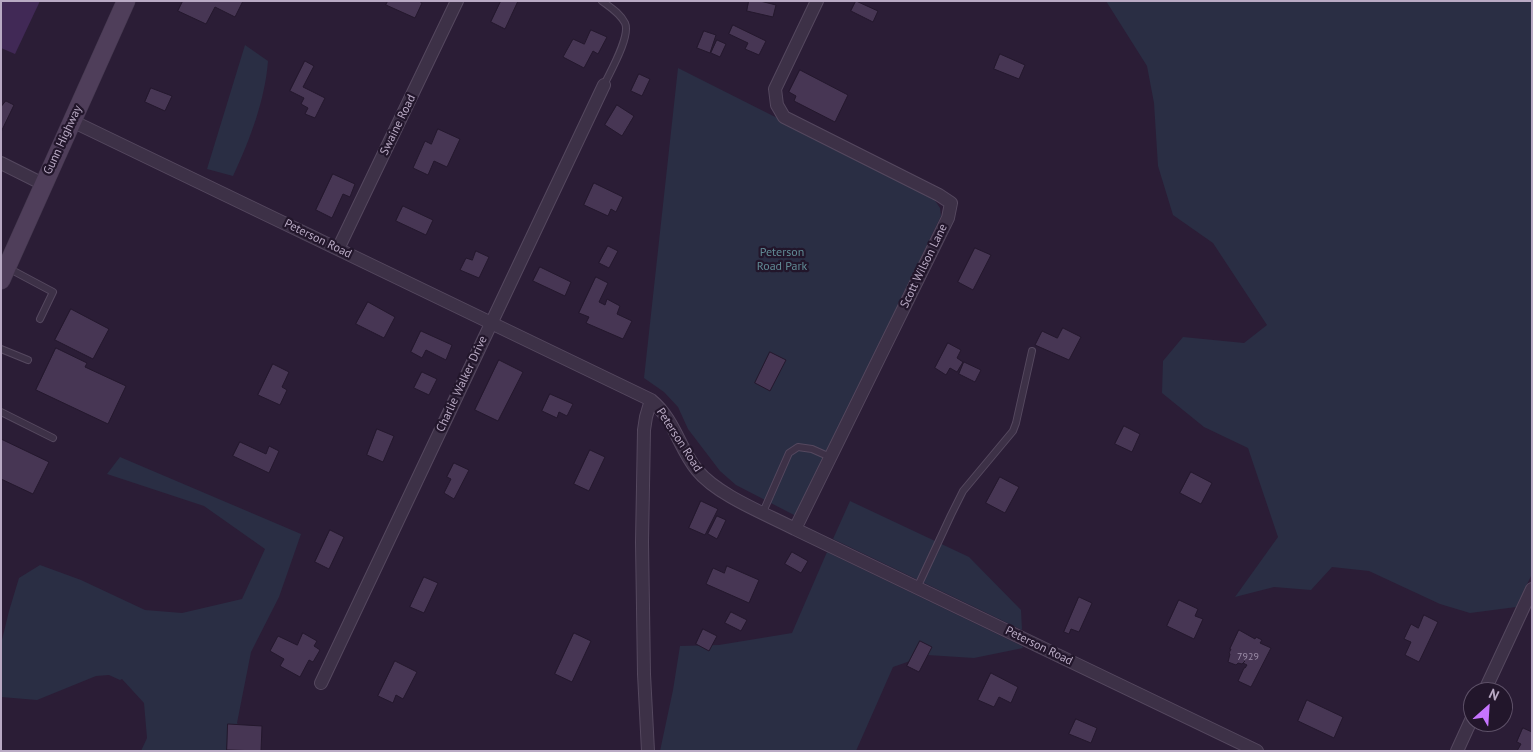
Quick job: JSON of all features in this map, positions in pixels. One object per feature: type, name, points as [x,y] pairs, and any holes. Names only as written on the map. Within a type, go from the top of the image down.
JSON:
[{"type":"main road","name":"Gunn Highway","points":[[4,274],[126,1]]},
{"type":"street","name":"Swaine Road","points":[[338,249],[458,1]]},
{"type":"street","name":"Scott Wilson Lane","points":[[795,529],[948,218],[951,203],[939,195],[784,118],[777,105],[775,90],[817,1]]},
{"type":"street","name":"Charlie Walker Drive","points":[[321,683],[604,85]]},
{"type":"street","name":"Peterson Road","points":[[72,121],[651,400],[665,414],[696,469],[705,479],[727,493],[795,529],[1257,751]]},
{"type":"street","points":[[1,163],[43,184]]},
{"type":"street","points":[[648,751],[644,674],[642,542],[644,430],[651,400]]},
{"type":"street","points":[[1489,682],[1532,589]]},
{"type":"street","points":[[1457,751],[1466,732]]},
{"type":"lane","points":[[602,1],[618,13],[626,24],[625,36],[604,85]]},
{"type":"lane","points":[[4,274],[54,292],[40,319]]},
{"type":"lane","points":[[1,349],[28,360]]},
{"type":"lane","points":[[917,588],[963,491],[1013,431],[1032,351]]},
{"type":"lane","points":[[1,412],[53,438]]},
{"type":"lane","points":[[763,512],[789,453],[798,447],[812,449],[830,457]]},
{"type":"green space","points":[[1106,1],[1532,1],[1532,574],[1516,607],[1470,613],[1440,604],[1369,571],[1332,567],[1311,590],[1274,587],[1235,597],[1278,537],[1248,448],[1204,427],[1162,393],[1163,361],[1183,337],[1244,343],[1267,325],[1213,243],[1173,215],[1158,166],[1154,103],[1147,66]]},
{"type":"green space","points":[[245,45],[268,61],[264,90],[256,120],[233,176],[207,169]]},
{"type":"green space","name":"Peterson Road Park","points":[[678,68],[932,196],[940,208],[941,216],[796,516],[736,485],[720,471],[688,429],[678,407],[664,392],[644,378]]},
{"type":"green space","points":[[120,457],[301,534],[279,597],[251,652],[237,723],[259,751],[141,751],[147,738],[144,703],[122,679],[120,680],[109,675],[96,676],[37,700],[1,697],[1,644],[9,611],[19,578],[40,565],[81,580],[145,610],[182,613],[242,599],[265,549],[204,506],[107,474]]},
{"type":"green space","points":[[850,501],[969,557],[1021,610],[1022,630],[833,539]]},
{"type":"green space","points":[[827,552],[1023,648],[974,658],[927,655],[893,667],[856,751],[660,751],[680,646],[719,645],[792,633]]},
{"type":"shaded area","points":[[1,1],[40,1],[15,54],[1,48]]},
{"type":"building","points":[[183,1],[243,1],[235,17],[215,7],[206,24],[178,11]]},
{"type":"building","points":[[388,1],[419,1],[422,3],[415,18],[386,5]]},
{"type":"building","points":[[501,1],[518,1],[505,29],[491,22]]},
{"type":"building","points":[[749,1],[760,1],[776,5],[773,17],[747,11]]},
{"type":"building","points":[[856,1],[878,11],[873,22],[851,11]]},
{"type":"building","points":[[733,25],[766,41],[759,55],[745,49],[748,43],[729,34]]},
{"type":"building","points":[[591,30],[607,37],[598,54],[593,51],[584,68],[563,57],[573,39],[584,44]]},
{"type":"building","points":[[704,31],[716,35],[710,53],[697,48]]},
{"type":"building","points":[[717,40],[726,44],[720,57],[711,53]]},
{"type":"building","points":[[1000,54],[1025,65],[1019,79],[994,69]]},
{"type":"building","points":[[305,61],[314,66],[303,87],[325,98],[315,118],[305,114],[308,108],[301,104],[304,98],[290,91]]},
{"type":"building","points":[[800,70],[848,95],[835,122],[794,101],[796,96],[789,92]]},
{"type":"building","points":[[639,74],[650,79],[642,96],[631,91]]},
{"type":"building","points":[[151,88],[172,96],[165,111],[145,102]]},
{"type":"building","points":[[6,101],[14,105],[1,132],[1,107]]},
{"type":"building","points":[[617,105],[634,116],[622,136],[605,125]]},
{"type":"building","points":[[438,129],[460,139],[447,167],[434,161],[428,175],[413,168],[425,141],[431,144]]},
{"type":"building","points":[[333,174],[355,184],[350,197],[343,194],[332,218],[316,210]]},
{"type":"building","points":[[594,183],[623,197],[616,212],[611,209],[608,216],[584,205]]},
{"type":"building","points":[[403,206],[433,220],[426,235],[396,221]]},
{"type":"building","points":[[608,246],[618,251],[609,268],[599,263]]},
{"type":"building","points":[[975,248],[991,255],[973,290],[958,282]]},
{"type":"building","points":[[476,251],[489,257],[479,278],[460,270],[466,258],[472,260]]},
{"type":"building","points":[[540,267],[571,282],[565,296],[533,281]]},
{"type":"building","points":[[596,277],[608,283],[599,302],[605,305],[607,299],[620,306],[617,314],[632,321],[623,339],[586,323],[589,317],[579,313]]},
{"type":"building","points":[[368,302],[395,317],[384,338],[356,324]]},
{"type":"building","points":[[71,309],[109,329],[93,359],[55,340]]},
{"type":"building","points":[[1063,328],[1081,337],[1069,360],[1035,345],[1042,331],[1057,338]]},
{"type":"building","points":[[421,331],[452,345],[446,360],[426,350],[422,358],[411,352]]},
{"type":"building","points":[[948,343],[961,350],[957,358],[963,362],[957,372],[950,368],[946,375],[935,368]]},
{"type":"building","points":[[56,348],[87,363],[85,367],[126,386],[108,424],[36,390]]},
{"type":"building","points":[[770,352],[786,360],[770,391],[755,383]]},
{"type":"building","points":[[499,360],[523,372],[498,421],[475,410]]},
{"type":"building","points":[[964,362],[981,370],[975,382],[959,374]]},
{"type":"building","points":[[273,364],[289,372],[282,387],[287,390],[280,405],[258,395]]},
{"type":"building","points":[[422,372],[437,379],[429,395],[414,388]]},
{"type":"building","points":[[550,394],[573,404],[567,416],[559,412],[557,418],[542,411]]},
{"type":"building","points":[[1124,426],[1140,434],[1132,452],[1115,444]]},
{"type":"building","points":[[377,429],[394,436],[383,462],[367,455]]},
{"type":"building","points":[[1,439],[49,462],[33,494],[1,479]]},
{"type":"building","points":[[240,442],[266,454],[269,446],[279,451],[269,473],[233,456]]},
{"type":"building","points":[[590,450],[605,457],[589,491],[574,484]]},
{"type":"building","points":[[454,463],[469,470],[454,499],[444,493],[451,479],[447,477]]},
{"type":"building","points":[[1191,472],[1212,483],[1201,504],[1180,493]]},
{"type":"building","points":[[1000,477],[1019,487],[1005,513],[986,503]]},
{"type":"building","points":[[701,501],[718,509],[705,535],[689,528]]},
{"type":"building","points":[[717,516],[726,520],[717,539],[708,534]]},
{"type":"building","points":[[330,530],[344,537],[329,569],[315,562]]},
{"type":"building","points":[[792,552],[808,561],[801,573],[785,564]]},
{"type":"building","points":[[727,566],[759,580],[749,603],[706,584],[713,568],[724,573]]},
{"type":"building","points":[[424,577],[438,583],[424,613],[410,607]]},
{"type":"building","points":[[1079,597],[1092,603],[1079,632],[1071,629],[1069,634],[1064,632]]},
{"type":"building","points":[[1179,600],[1198,609],[1195,616],[1203,619],[1194,639],[1167,626]]},
{"type":"building","points":[[731,612],[747,620],[741,631],[725,623]]},
{"type":"building","points":[[1424,615],[1438,622],[1419,662],[1405,655],[1411,642],[1404,639],[1411,624],[1418,628]]},
{"type":"building","points":[[703,629],[717,636],[709,651],[696,644]]},
{"type":"building","points":[[1239,630],[1255,639],[1256,637],[1262,640],[1260,643],[1271,648],[1251,687],[1238,681],[1247,665],[1238,663],[1236,665],[1228,662],[1230,649]]},
{"type":"building","points":[[303,633],[317,641],[314,646],[320,650],[313,662],[309,660],[300,677],[280,666],[284,659],[270,651],[278,636],[297,645]]},
{"type":"building","points":[[574,633],[591,641],[572,682],[555,674]]},
{"type":"building","points":[[920,641],[932,647],[919,672],[907,666]]},
{"type":"building","points":[[395,661],[417,672],[403,699],[396,695],[393,703],[378,696]]},
{"type":"building","points":[[991,673],[1018,687],[1011,703],[999,697],[994,707],[978,700]]},
{"type":"building","points":[[1307,700],[1343,717],[1334,738],[1298,721]]},
{"type":"building","points":[[1076,719],[1097,728],[1091,743],[1069,734]]},
{"type":"building","points":[[228,724],[262,726],[261,751],[227,750]]},
{"type":"building","points":[[1523,728],[1532,732],[1532,751],[1517,751],[1521,744],[1517,742]]}]
